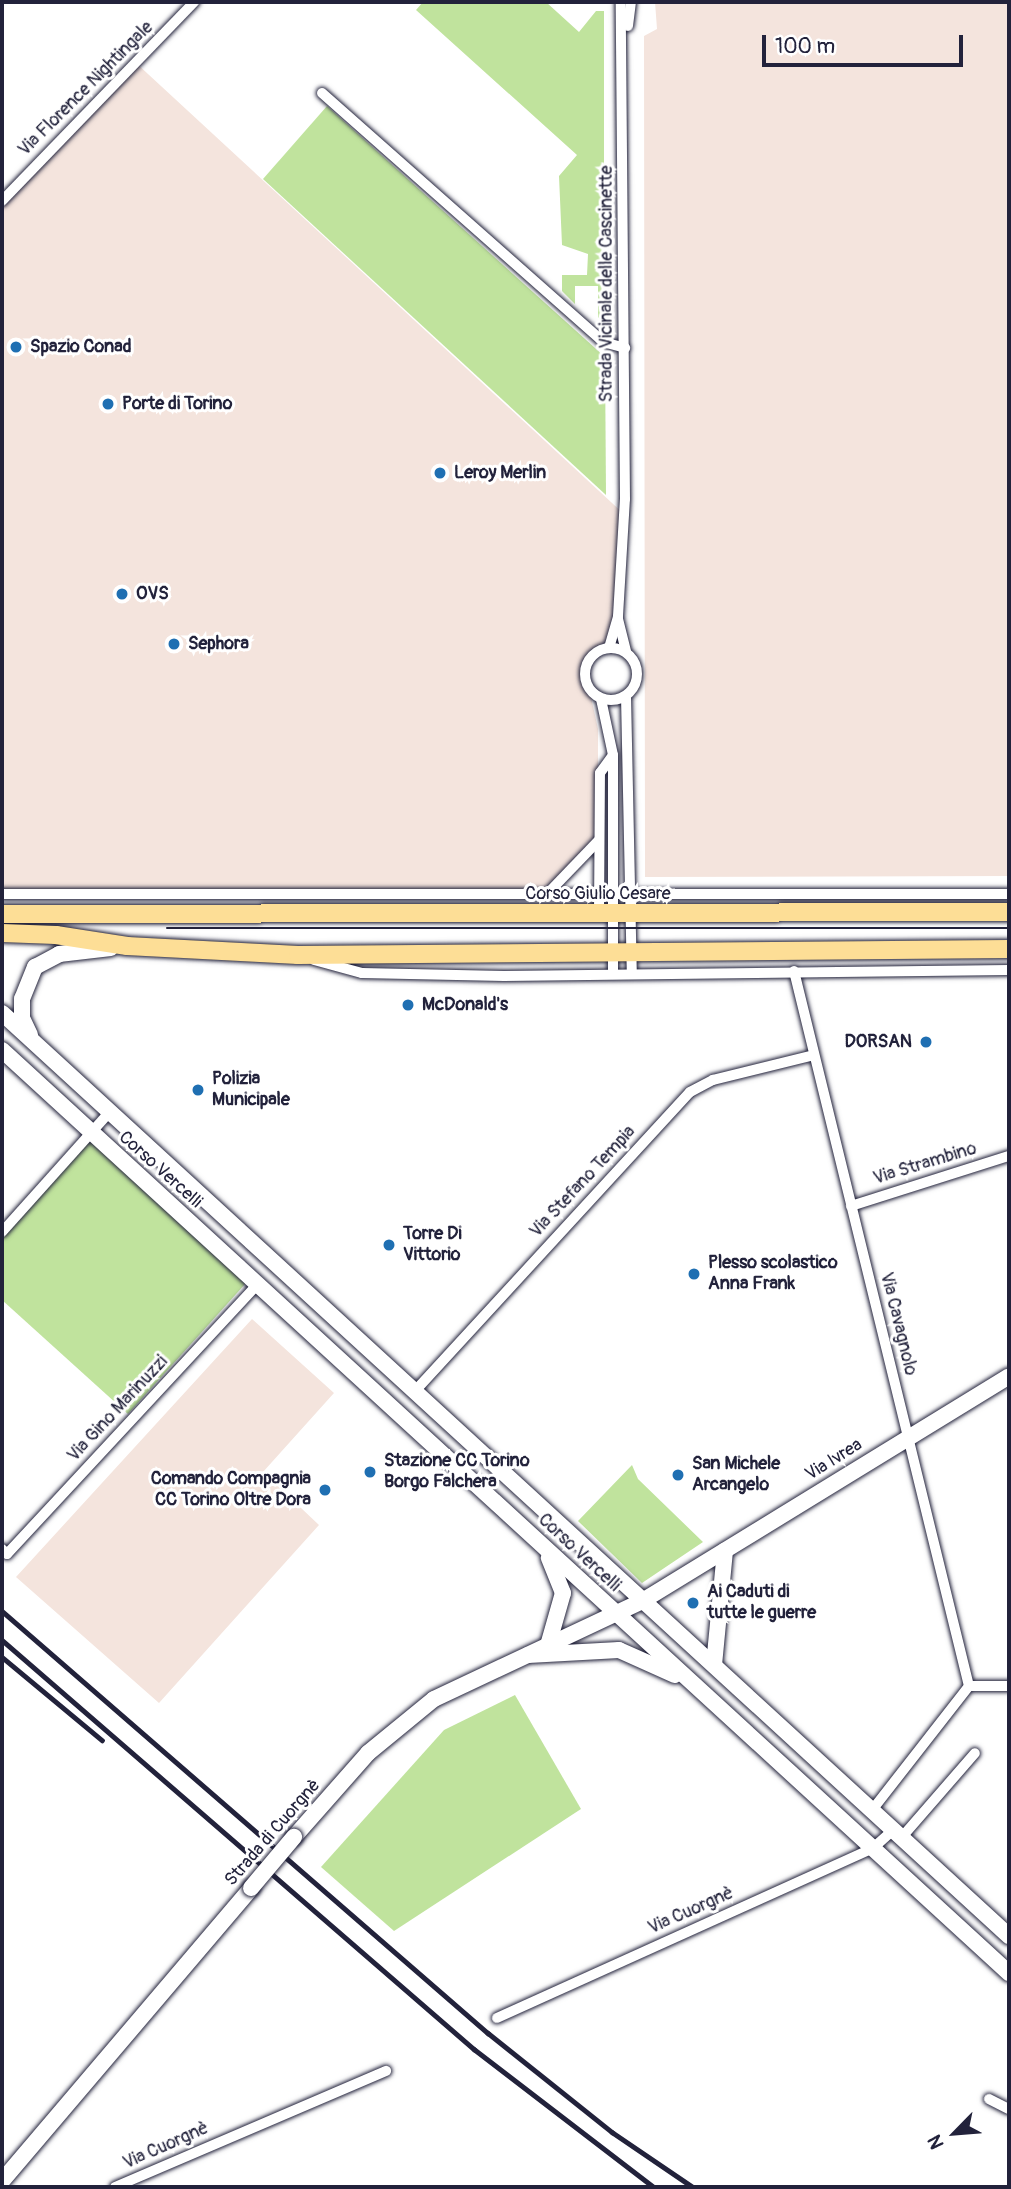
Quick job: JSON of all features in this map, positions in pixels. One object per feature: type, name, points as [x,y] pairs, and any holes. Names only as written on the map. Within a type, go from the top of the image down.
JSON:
[{"type":"main road","name":"Corso Giulio Cesare","points":[[2,914],[615,908],[1009,912]]},
{"type":"main road","points":[[2,933],[56,934],[127,946],[298,955],[1009,949]]},
{"type":"main road","points":[[39,1048],[24,1025],[22,1010],[25,982],[36,967],[59,954],[127,946]]},
{"type":"main road","name":"Corso Vercelli","points":[[2,1013],[108,1114],[415,1391],[1009,1936]]},
{"type":"main road","name":"Corso Vercelli","points":[[2,1050],[1009,1973]]},
{"type":"main road","name":"Via Ivrea","points":[[644,1600],[1009,1376]]},
{"type":"main road","points":[[541,1544],[558,1572],[563,1593],[549,1642]]},
{"type":"main road","points":[[714,1665],[725,1551]]},
{"type":"main road","name":"Strada di Cuorgnè","points":[[2,2181],[294,1837],[390,1732],[451,1689],[644,1600]]},
{"type":"main road","points":[[522,1655],[619,1650],[697,1686]]},
{"type":"street","name":"Via Florence Nightingale","points":[[2,201],[194,2]]},
{"type":"street","name":"Strada Vicinale delle Cascinette","points":[[618,616],[625,515],[624,53],[621,2]]},
{"type":"street","name":"Strada Vicinale delle Cascinette","points":[[624,53],[631,2]]},
{"type":"street","points":[[322,93],[603,342],[625,348]]},
{"type":"street","points":[[609,648],[618,616]]},
{"type":"street","points":[[615,908],[632,894],[626,696],[638,675],[626,652],[618,616]]},
{"type":"street","points":[[613,974],[615,908],[612,755],[601,699],[588,687],[585,670],[593,655],[609,648],[626,652]]},
{"type":"street","points":[[601,699],[626,696]]},
{"type":"street","points":[[612,755],[600,773],[599,894],[615,908],[632,953],[632,973]]},
{"type":"street","points":[[549,892],[598,841]]},
{"type":"street","name":"Corso Giulio Cesare","points":[[2,894],[549,892],[599,894],[615,908],[632,894],[1009,894]]},
{"type":"street","points":[[188,894],[189,913]]},
{"type":"street","points":[[968,950],[968,970]]},
{"type":"street","points":[[298,955],[362,973],[613,974],[1009,970]]},
{"type":"street","name":"Via Cavagnolo","points":[[794,971],[969,1686]]},
{"type":"street","name":"Via Stefano Tempia","points":[[415,1391],[690,1092],[713,1080],[814,1055]]},
{"type":"street","name":"Corso Vercelli","points":[[2,1232],[108,1114]]},
{"type":"street","name":"Via Strambino","points":[[851,1206],[1009,1156]]},
{"type":"street","name":"Via Gino Marinuzzi","points":[[2,1549],[7,1554],[259,1283]]},
{"type":"street","points":[[873,1810],[969,1686],[1009,1686]]},
{"type":"street","name":"Via Cuorgnè","points":[[497,2018],[872,1849],[898,1833],[975,1753]]},
{"type":"street","name":"Via Cuorgnè","points":[[115,2187],[386,2071]]},
{"type":"street","points":[[989,2099],[1009,2109]]},
{"type":"shaded area","points":[[655,2],[1009,2],[1009,876],[645,877],[644,36],[657,29]]},
{"type":"shaded area","points":[[135,62],[625,515],[618,616],[609,648],[593,655],[585,670],[598,729],[598,841],[549,892],[2,894],[2,201]]},
{"type":"shaded area","points":[[252,1319],[334,1393],[263,1472],[319,1525],[159,1703],[16,1577]]},
{"type":"green space","points":[[423,2],[546,2],[579,32],[596,11],[604,11],[604,323],[598,317],[598,286],[575,286],[575,304],[562,291],[562,275],[587,275],[588,254],[562,245],[559,176],[577,155],[416,10]]},
{"type":"green space","points":[[327,106],[605,357],[606,495],[263,179]]},
{"type":"green space","points":[[90,1141],[246,1283],[128,1414],[2,1300],[2,1239]]},
{"type":"green space","points":[[632,1465],[638,1479],[703,1542],[642,1583],[578,1521]]},
{"type":"green space","points":[[515,1695],[581,1809],[394,1931],[321,1867],[444,1730]]},
{"type":"tram line","points":[[167,928],[1009,928]]},
{"type":"railway","points":[[2,1611],[488,2033],[612,2132],[693,2187]]},
{"type":"railway","points":[[2,1640],[474,2049],[654,2187]]},
{"type":"railway","points":[[2,1657],[102,1740]]},
{"type":"place","name":"Spazio Conad","points":[[16,347]]},
{"type":"place","name":"Porte di Torino","points":[[108,404]]},
{"type":"place","name":"Leroy Merlin","points":[[440,473]]},
{"type":"place","name":"OVS","points":[[122,594]]},
{"type":"place","name":"Sephora","points":[[174,644]]},
{"type":"place","name":"McDonald's","points":[[408,1005]]},
{"type":"place","name":"DORSAN","points":[[926,1042]]},
{"type":"place","name":"Polizia Municipale","points":[[198,1090]]},
{"type":"place","name":"Torre Di Vittorio","points":[[389,1245]]},
{"type":"place","name":"Plesso scolastico Anna Frank","points":[[694,1274]]},
{"type":"place","name":"Stazione CC Torino Borgo Falchera","points":[[370,1472]]},
{"type":"place","name":"San Michele Arcangelo","points":[[678,1475]]},
{"type":"place","name":"Comando Compagnia CC Torino Oltre Dora","points":[[325,1490]]},
{"type":"place","name":"Ai Caduti di tutte le guerre","points":[[693,1603]]}]
